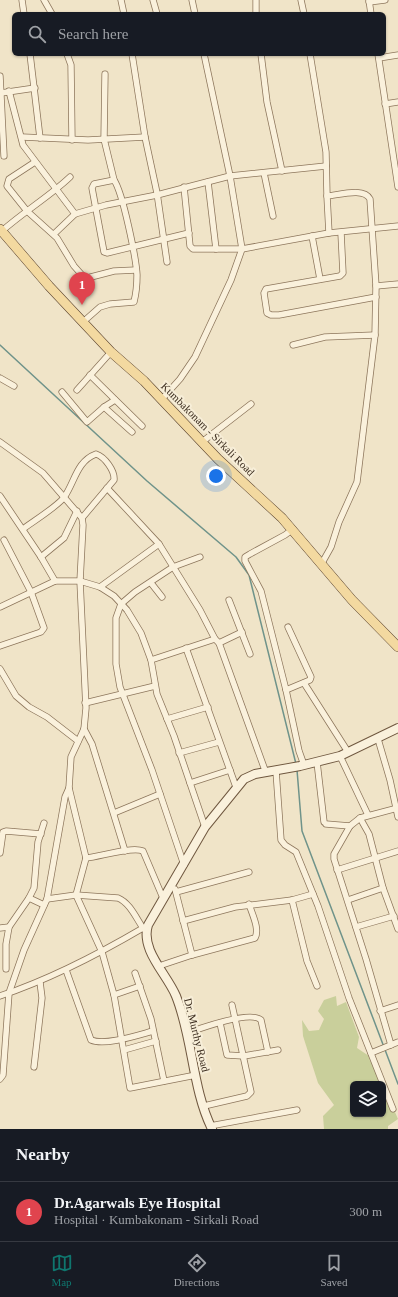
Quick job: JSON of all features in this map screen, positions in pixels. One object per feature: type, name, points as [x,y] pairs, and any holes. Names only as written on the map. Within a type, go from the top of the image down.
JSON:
[{"type":"main road","name":"Kumbakonam - Sirkali Road","points":[[1,230],[111,352],[144,381],[202,442],[293,529],[322,562],[352,600],[398,647]]},
{"type":"main road","points":[[145,930],[205,827],[237,786],[265,773],[302,766],[340,756],[360,745],[398,728]]},
{"type":"main road","points":[[360,745],[398,732]]},
{"type":"main road","points":[[150,951],[151,920]]},
{"type":"main road","name":"Dr. Murthy Road","points":[[145,930],[150,951],[176,995],[187,1033],[204,1106],[211,1127]]},
{"type":"street","points":[[22,0],[24,12]]},
{"type":"street","points":[[44,0],[51,12]]},
{"type":"street","points":[[121,0],[124,12]]},
{"type":"street","points":[[153,0],[156,12]]},
{"type":"street","points":[[192,0],[195,12]]},
{"type":"street","points":[[256,0],[256,12]]},
{"type":"street","points":[[302,0],[304,12]]},
{"type":"street","points":[[371,12],[369,1],[385,0]]},
{"type":"street","points":[[386,56],[398,55]]},
{"type":"street","points":[[30,56],[40,138]]},
{"type":"street","points":[[68,56],[71,65],[72,140]]},
{"type":"street","points":[[132,56],[144,137],[157,195],[167,262]]},
{"type":"street","points":[[162,399],[180,379],[195,356],[231,280],[242,249],[230,176],[204,56]]},
{"type":"street","points":[[261,56],[267,102],[282,171]]},
{"type":"street","points":[[310,56],[326,152],[329,233]]},
{"type":"street","points":[[378,56],[398,186]]},
{"type":"street","points":[[83,322],[100,307],[110,304],[134,302],[136,270],[132,248],[123,202],[114,180],[104,139],[105,74]]},
{"type":"street","points":[[0,76],[4,156]]},
{"type":"street","points":[[1,93],[35,88]]},
{"type":"street","points":[[9,91],[22,136],[23,145],[75,214]]},
{"type":"street","points":[[385,104],[398,102]]},
{"type":"street","points":[[22,136],[72,140],[144,137]]},
{"type":"street","points":[[35,162],[9,179],[7,186],[26,211],[54,234],[74,266],[87,278],[114,271],[136,270]]},
{"type":"street","points":[[54,234],[75,214],[95,208],[157,195],[230,176],[326,166]]},
{"type":"street","points":[[264,173],[273,216]]},
{"type":"street","points":[[1,230],[56,190],[70,177]]},
{"type":"street","points":[[114,180],[94,184],[92,188],[104,252],[107,253],[132,248],[189,234]]},
{"type":"street","points":[[208,182],[216,250]]},
{"type":"street","points":[[184,187],[191,248],[216,250],[242,249],[272,242],[329,233],[371,230],[398,226]]},
{"type":"street","points":[[322,562],[331,547],[339,522],[357,482],[375,335],[376,297],[370,199],[368,195],[361,192],[327,196]]},
{"type":"street","points":[[341,232],[343,274],[340,276],[266,289],[264,293],[267,313],[271,315],[279,315],[376,297]]},
{"type":"street","points":[[312,236],[320,279]]},
{"type":"street","points":[[376,286],[398,284]]},
{"type":"street","points":[[293,345],[325,337],[375,335]]},
{"type":"street","points":[[77,390],[111,352]]},
{"type":"street","points":[[90,375],[142,426]]},
{"type":"street","points":[[0,378],[14,386]]},
{"type":"street","points":[[62,392],[87,422],[104,407],[115,400]]},
{"type":"street","points":[[202,442],[251,404]]},
{"type":"street","points":[[104,407],[132,432]]},
{"type":"street","points":[[0,442],[43,473],[82,518],[83,525],[80,581],[85,704],[84,729],[71,757],[69,788],[86,858],[76,895],[102,952],[114,995],[130,1088],[196,1075]]},
{"type":"street","points":[[23,529],[65,497],[75,475],[86,460],[96,454],[100,455],[115,475],[114,480],[82,518]]},
{"type":"street","points":[[107,488],[159,544],[200,610],[217,641],[265,773]]},
{"type":"street","points":[[0,496],[23,529],[55,581]]},
{"type":"street","points":[[41,557],[64,538],[77,511]]},
{"type":"street","points":[[293,529],[245,557],[245,561],[261,591],[286,690],[302,766]]},
{"type":"street","points":[[0,646],[41,632],[44,628],[31,592],[4,540]]},
{"type":"street","points":[[100,587],[159,544]]},
{"type":"street","points":[[184,865],[160,794],[123,696],[116,664],[115,626],[121,604],[173,567],[200,557]]},
{"type":"street","points":[[0,607],[55,581],[80,581],[100,587],[121,604],[141,633],[151,660],[155,686],[205,827]]},
{"type":"street","points":[[151,583],[162,597]]},
{"type":"street","points":[[229,600],[250,654]]},
{"type":"street","points":[[286,690],[310,680],[312,674],[288,627]]},
{"type":"street","points":[[151,660],[186,648],[217,641],[242,632]]},
{"type":"street","points":[[186,648],[208,707],[219,742],[237,786]]},
{"type":"street","points":[[1,673],[16,696],[29,707],[47,717],[78,741]]},
{"type":"street","points":[[304,683],[348,752]]},
{"type":"street","points":[[85,704],[123,696],[155,686]]},
{"type":"street","points":[[167,719],[208,707]]},
{"type":"street","points":[[84,729],[92,744],[125,851]]},
{"type":"street","points":[[378,739],[390,780],[398,817]]},
{"type":"street","points":[[179,753],[219,742]]},
{"type":"street","points":[[340,756],[368,815]]},
{"type":"street","points":[[317,762],[325,823],[350,826]]},
{"type":"street","points":[[190,782],[230,770]]},
{"type":"street","points":[[276,771],[281,840],[285,845],[292,848],[296,852],[313,894],[349,998],[393,1109]]},
{"type":"street","points":[[0,1079],[3,1075],[2,1069],[9,993],[24,950],[45,902],[65,797],[69,788]]},
{"type":"street","points":[[114,813],[160,794]]},
{"type":"street","points":[[389,1046],[356,927],[337,870],[334,854],[350,826],[360,818],[397,809]]},
{"type":"street","points":[[360,818],[369,834],[383,888],[398,929]]},
{"type":"street","points":[[6,969],[6,944],[9,927],[34,888],[36,853],[44,823]]},
{"type":"street","points":[[0,853],[3,832],[41,834]]},
{"type":"street","points":[[86,858],[100,857],[125,851],[143,851],[163,898]]},
{"type":"street","points":[[337,870],[398,851]]},
{"type":"street","points":[[176,892],[249,872]]},
{"type":"street","points":[[173,882],[192,955]]},
{"type":"street","points":[[348,900],[383,888]]},
{"type":"street","points":[[183,921],[249,904],[292,900],[313,894]]},
{"type":"street","points":[[0,996],[40,982],[145,930],[124,901],[118,898],[76,895],[45,902],[29,898]]},
{"type":"street","points":[[292,900],[307,961],[317,986]]},
{"type":"street","points":[[160,966],[192,955],[255,938],[257,935],[256,928],[249,904]]},
{"type":"street","points":[[356,927],[394,916]]},
{"type":"street","points":[[0,928],[9,927]]},
{"type":"street","points":[[66,970],[91,1040],[97,1042],[122,1039],[153,1031]]},
{"type":"street","points":[[135,973],[156,1041],[164,1081]]},
{"type":"street","points":[[34,1067],[42,998],[40,982]]},
{"type":"street","points":[[114,995],[140,986]]},
{"type":"street","points":[[204,1106],[250,1094],[251,1088],[232,1005]]},
{"type":"street","points":[[380,1011],[398,1005]]},
{"type":"street","points":[[187,1033],[220,1023],[255,1016],[261,1020],[268,1052]]},
{"type":"street","points":[[220,1023],[227,1056],[244,1056],[278,1050]]},
{"type":"street","points":[[124,1050],[156,1041]]},
{"type":"street","points":[[370,1053],[398,1042]]},
{"type":"street","points":[[211,1127],[297,1110]]},
{"type":"green space","points":[[336,996],[337,1006],[346,1002],[359,1037],[357,1048],[369,1056],[370,1061],[373,1062],[382,1081],[350,1081],[350,1117],[386,1117],[386,1092],[398,1119],[388,1126],[388,1129],[324,1129],[323,1116],[334,1105],[318,1083],[303,1036],[302,1020],[309,1031],[319,1030],[324,1019],[318,1011],[324,1000]]},
{"type":"waterway","points":[[0,345],[147,481],[236,557],[249,575],[296,764]]},
{"type":"waterway","points":[[297,770],[302,831],[398,1084]]},
{"type":"place","name":"Dr.Agarwals Eye Hospital","points":[[82,305]]}]
